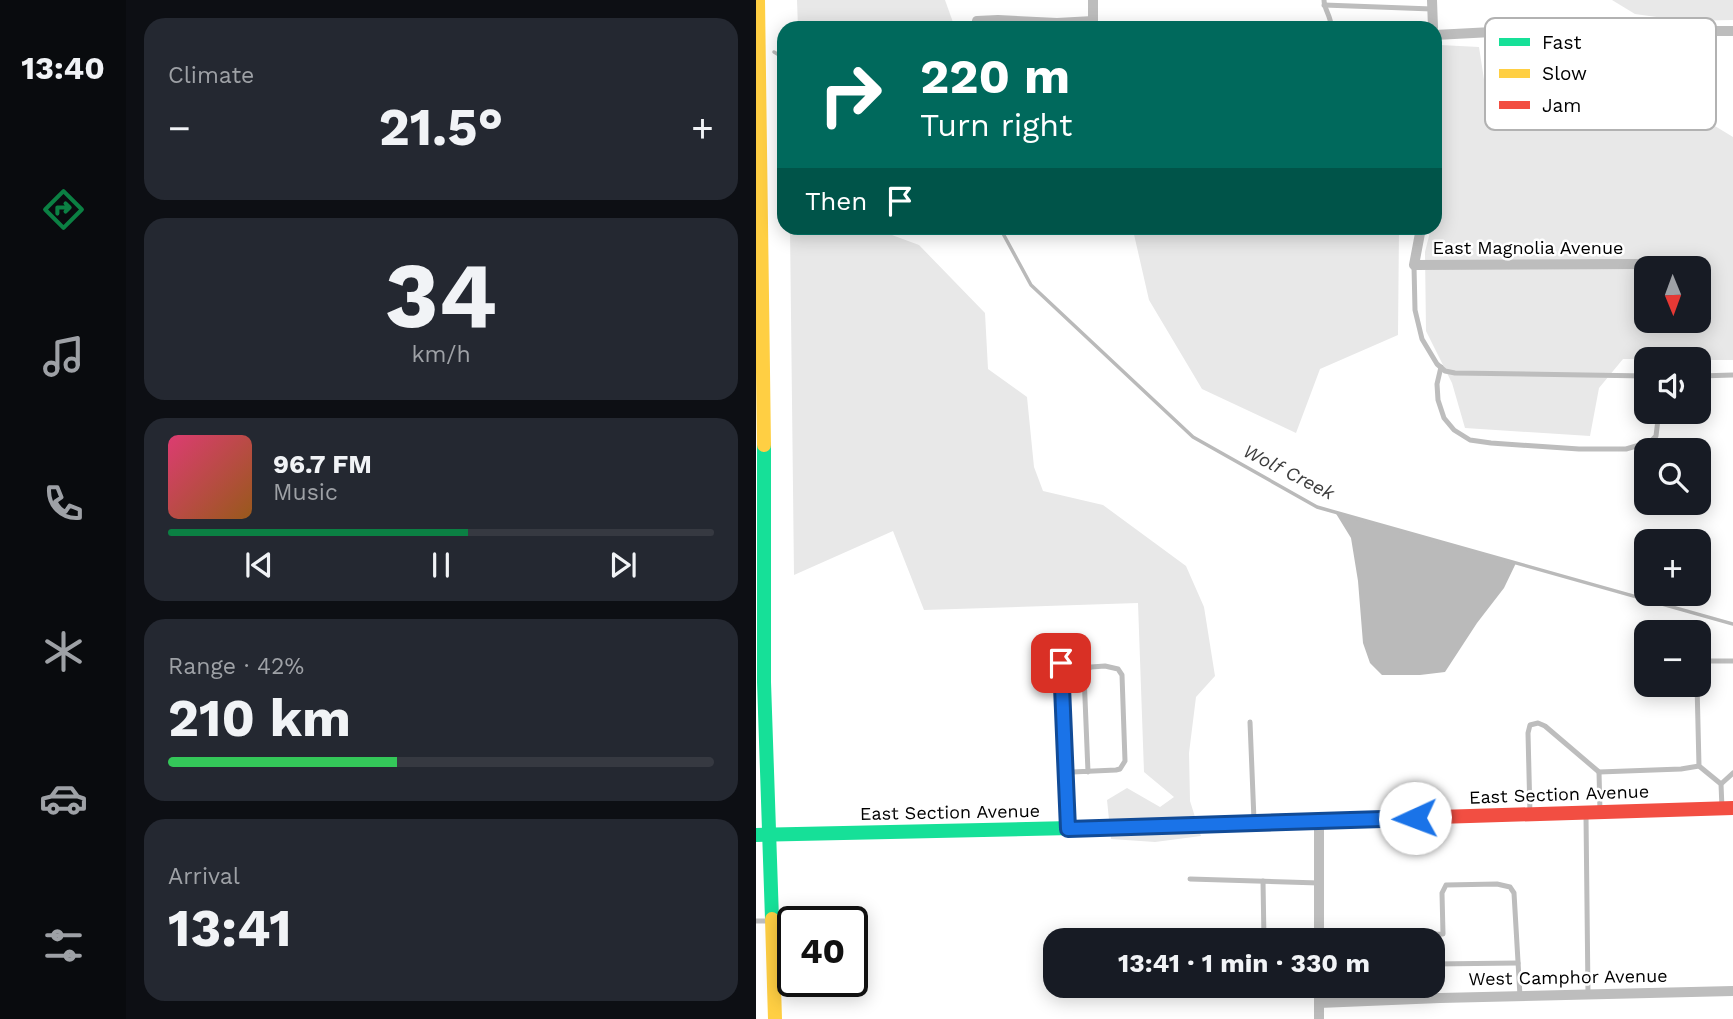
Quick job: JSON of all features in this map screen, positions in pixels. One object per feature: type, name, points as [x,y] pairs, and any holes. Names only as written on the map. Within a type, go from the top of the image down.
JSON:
[{"type":"street","points":[[758,0],[764,682],[762,835],[772,921],[775,1019]]},
{"type":"street","points":[[1093,0],[1093,21]]},
{"type":"street","points":[[977,21],[1018,21]]},
{"type":"street","points":[[1442,35],[1485,33]]},
{"type":"street","points":[[1414,265],[1420,235]]},
{"type":"street","name":"East Magnolia Avenue","points":[[1414,265],[1634,264]]},
{"type":"street","name":"East Section Avenue","points":[[762,835],[1068,829],[1728,808]]},
{"type":"street","points":[[1319,928],[1320,821]]},
{"type":"street","name":"West Camphor Avenue","points":[[1319,1003],[1733,991]]},
{"type":"street","points":[[1319,998],[1319,1019]]},
{"type":"lane","points":[[1331,21],[1324,2],[1432,4]]},
{"type":"lane","points":[[1414,265],[1415,310],[1422,339],[1437,364],[1445,371],[1634,376]]},
{"type":"lane","points":[[1441,367],[1437,384],[1438,400],[1444,418],[1454,430],[1470,440],[1579,449],[1626,449],[1650,442],[1656,436],[1657,424]]},
{"type":"lane","points":[[1711,376],[1733,375]]},
{"type":"lane","points":[[1711,661],[1733,661]]},
{"type":"lane","points":[[1061,663],[1068,829]]},
{"type":"lane","points":[[1066,777],[1072,772],[1088,772],[1120,769],[1125,761],[1122,675],[1118,669],[1112,667],[1091,667],[1084,674],[1088,772]]},
{"type":"lane","points":[[1697,697],[1699,766]]},
{"type":"lane","points":[[1250,722],[1254,823]]},
{"type":"lane","points":[[1530,814],[1528,733],[1530,725],[1538,723],[1599,772],[1699,766],[1721,784],[1728,808]]},
{"type":"lane","points":[[1588,994],[1593,812],[1599,772]]},
{"type":"lane","points":[[1721,784],[1733,773]]},
{"type":"lane","points":[[1190,879],[1319,883]]},
{"type":"lane","points":[[1263,881],[1264,928]]},
{"type":"lane","points":[[1443,928],[1442,893],[1446,885],[1497,884],[1510,887],[1514,893],[1520,996]]},
{"type":"lane","points":[[756,921],[772,921]]},
{"type":"lane","points":[[1445,964],[1518,963]]},
{"type":"shaded area","points":[[797,0],[945,0],[952,21],[798,21]]},
{"type":"shaded area","points":[[1612,0],[1733,0],[1733,20],[1664,18],[1635,14]]},
{"type":"shaded area","points":[[1442,45],[1479,47],[1485,86],[1485,130],[1716,130],[1716,127],[1733,137],[1733,360],[1711,360],[1711,347],[1634,347],[1634,359],[1623,359],[1599,388],[1590,436],[1465,428],[1452,383],[1426,331],[1425,252],[1429,235],[1442,235]]},
{"type":"shaded area","points":[[790,235],[892,235],[919,245],[985,313],[988,369],[1027,397],[1034,467],[1043,491],[1103,505],[1186,566],[1204,607],[1215,676],[1196,697],[1189,753],[1190,801],[1201,836],[1155,842],[1111,839],[1107,800],[1127,788],[1160,807],[1174,797],[1144,772],[1138,603],[924,610],[893,531],[794,575]]},
{"type":"shaded area","points":[[1134,235],[1399,235],[1398,335],[1320,369],[1296,433],[1202,389],[1149,300]]},
{"type":"shaded area","points":[[1335,512],[1516,563],[1504,588],[1445,672],[1382,675],[1370,663],[1363,643],[1351,538]]},
{"type":"waterway","name":"Wolf Creek","points":[[1004,235],[1031,285],[1193,437],[1317,507],[1733,624]]},
{"type":"traffic: fast","points":[[764,445],[764,682],[772,919]]},
{"type":"traffic: fast","points":[[756,835],[1115,827]]},
{"type":"traffic: slow","points":[[758,0],[764,445]]},
{"type":"traffic: slow","points":[[772,919],[775,1019]]},
{"type":"traffic: jam","points":[[1115,827],[1733,808]]},
{"type":"route","points":[[1061,663],[1068,829],[1415,818]]}]
